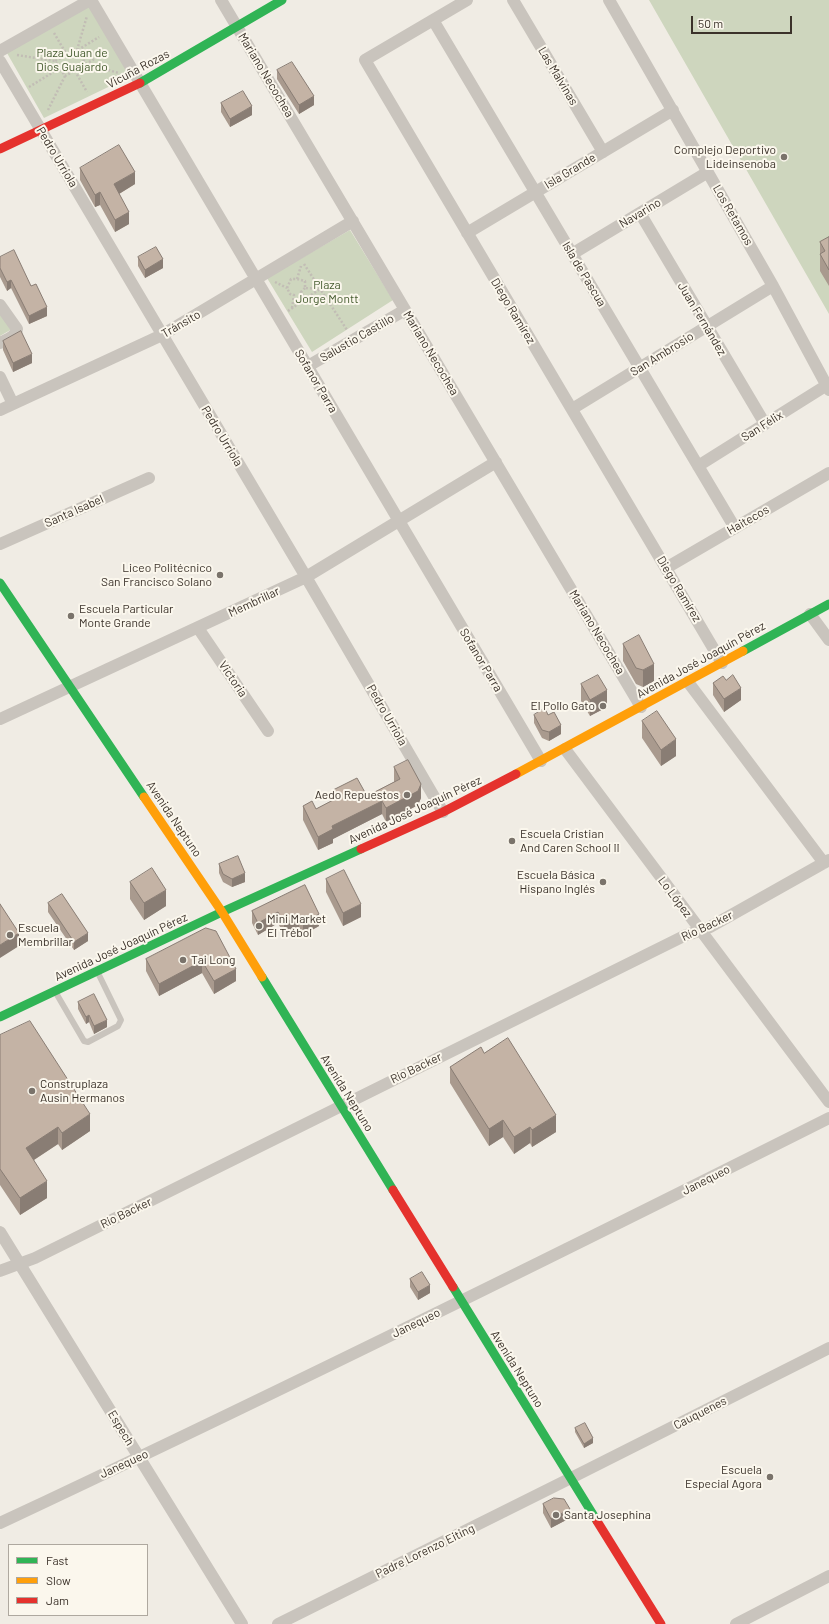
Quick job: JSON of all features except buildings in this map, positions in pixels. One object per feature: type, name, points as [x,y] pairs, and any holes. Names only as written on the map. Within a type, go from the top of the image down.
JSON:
[{"type":"main road","name":"Vicuña Rozas","points":[[0,149],[41,131],[140,83],[282,0]]},
{"type":"main road","name":"Avenida Neptuno","points":[[0,583],[222,912],[661,1624]]},
{"type":"main road","name":"Avenida José Joaquín Pérez","points":[[0,1017],[222,912],[443,812],[541,762],[829,604]]},
{"type":"street","points":[[0,51],[91,0]]},
{"type":"street","name":"Sofanor Parra","points":[[91,0],[541,762]]},
{"type":"street","name":"Mariano Necochea","points":[[222,0],[641,707]]},
{"type":"street","name":"Diego Ramírez","points":[[467,0],[365,60],[722,663]]},
{"type":"street","name":"Las Malvinas","points":[[513,0],[603,152]]},
{"type":"street","name":"Los Retamos","points":[[609,0],[773,286],[828,388]]},
{"type":"street","name":"Isla de Pascua","points":[[433,20],[735,528]]},
{"type":"street","name":"Pedro Urriola","points":[[0,61],[306,577],[443,812]]},
{"type":"street","name":"Isla Grande","points":[[467,233],[673,110]]},
{"type":"street","name":"Navarino","points":[[572,254],[708,172]]},
{"type":"street","name":"Juan Fernández","points":[[640,213],[765,424]]},
{"type":"street","name":"Tránsito","points":[[0,410],[162,335],[353,221]]},
{"type":"street","name":"San Ambrosio","points":[[572,409],[773,286]]},
{"type":"street","points":[[0,305],[17,331],[15,335],[0,343]]},
{"type":"street","name":"Salustio Castillo","points":[[308,366],[405,310]]},
{"type":"street","points":[[0,377],[14,404]]},
{"type":"street","name":"San Félix","points":[[698,466],[765,424],[828,388]]},
{"type":"street","name":"Membrillar","points":[[0,719],[306,577],[496,462]]},
{"type":"street","name":"Haitecos","points":[[666,568],[829,472]]},
{"type":"street","name":"Santa Isabel","points":[[0,544],[149,478]]},
{"type":"street","points":[[810,614],[829,640]]},
{"type":"street","name":"Victoria","points":[[198,628],[268,731]]},
{"type":"street","points":[[688,682],[827,861]]},
{"type":"street","name":"Lo López","points":[[565,749],[699,931],[829,1102]]},
{"type":"street","name":"Río Backer","points":[[0,1271],[35,1258],[684,936],[710,927],[827,861]]},
{"type":"street","name":"Janequeo","points":[[0,1523],[138,1458],[461,1301],[829,1118]]},
{"type":"street","name":"Espech","points":[[0,1232],[138,1458],[242,1624]]},
{"type":"street","name":"Cauquenes","points":[[571,1478],[829,1348]]},
{"type":"street","name":"Padre Lorenzo Eiting","points":[[278,1624],[571,1478]]},
{"type":"street","points":[[736,1624],[829,1576]]},
{"type":"lane","points":[[55,992],[84,1041],[88,1042],[118,1026],[121,1020],[97,971]]},
{"type":"path","points":[[88,13],[77,50],[86,64],[124,74]]},
{"type":"path","points":[[50,27],[67,56]]},
{"type":"path","points":[[14,54],[56,61],[100,36]]},
{"type":"path","points":[[48,111],[65,76],[110,50]]},
{"type":"path","points":[[56,61],[65,76]]},
{"type":"path","points":[[27,88],[60,68]]},
{"type":"path","points":[[75,71],[90,96]]},
{"type":"path","points":[[297,279],[302,261],[349,332]]},
{"type":"path","points":[[287,288],[291,279],[305,281],[305,288],[301,292],[294,295]]},
{"type":"path","points":[[274,282],[287,288],[290,294],[294,295]]},
{"type":"path","points":[[305,288],[321,289]]},
{"type":"path","points":[[286,312],[321,289]]},
{"type":"path","points":[[301,292],[305,299]]},
{"type":"path","points":[[292,308],[294,295]]},
{"type":"green space","name":"Complejo Deportivo Lideinsenoba","points":[[649,0],[829,0],[829,314]]},
{"type":"green space","name":"Plaza Juan de Dios Guajardo","points":[[90,5],[131,76],[44,118],[7,53]]},
{"type":"green space","name":"Plaza Jorge Montt","points":[[350,230],[393,300],[312,352],[267,278]]},
{"type":"green space","points":[[0,311],[12,329],[0,336]]},
{"type":"traffic: fast","points":[[140,83],[282,0]]},
{"type":"traffic: fast","points":[[0,583],[144,797]]},
{"type":"traffic: fast","points":[[743,651],[829,604]]},
{"type":"traffic: fast","points":[[0,1017],[222,912],[361,849]]},
{"type":"traffic: fast","points":[[262,977],[393,1190]]},
{"type":"traffic: fast","points":[[453,1287],[597,1521]]},
{"type":"traffic: slow","points":[[516,774],[743,651]]},
{"type":"traffic: slow","points":[[144,797],[222,912],[262,977]]},
{"type":"traffic: jam","points":[[0,149],[140,83]]},
{"type":"traffic: jam","points":[[361,849],[443,812],[516,774]]},
{"type":"traffic: jam","points":[[393,1190],[453,1287]]},
{"type":"traffic: jam","points":[[597,1521],[661,1624]]},
{"type":"place","name":"Complejo Deportivo Lideinsenoba","points":[[784,157]]},
{"type":"place","name":"Liceo Politécnico San Francisco Solano","points":[[220,575]]},
{"type":"place","name":"Escuela Particular Monte Grande","points":[[71,616]]},
{"type":"place","name":"El Pollo Gato","points":[[603,706]]},
{"type":"place","name":"Aedo Repuestos","points":[[407,795]]},
{"type":"place","name":"Escuela Cristian And Caren School II","points":[[512,841]]},
{"type":"place","name":"Escuela Básica Hispano Inglés","points":[[603,882]]},
{"type":"place","name":"Mini Market El Trébol","points":[[259,926]]},
{"type":"place","name":"Escuela Membrillar","points":[[10,935]]},
{"type":"place","name":"Tai Long","points":[[183,960]]},
{"type":"place","name":"Construplaza Ausin Hermanos","points":[[32,1091]]},
{"type":"place","name":"Escuela Especial Agora","points":[[770,1477]]},
{"type":"place","name":"Santa Josephina","points":[[556,1515]]}]
